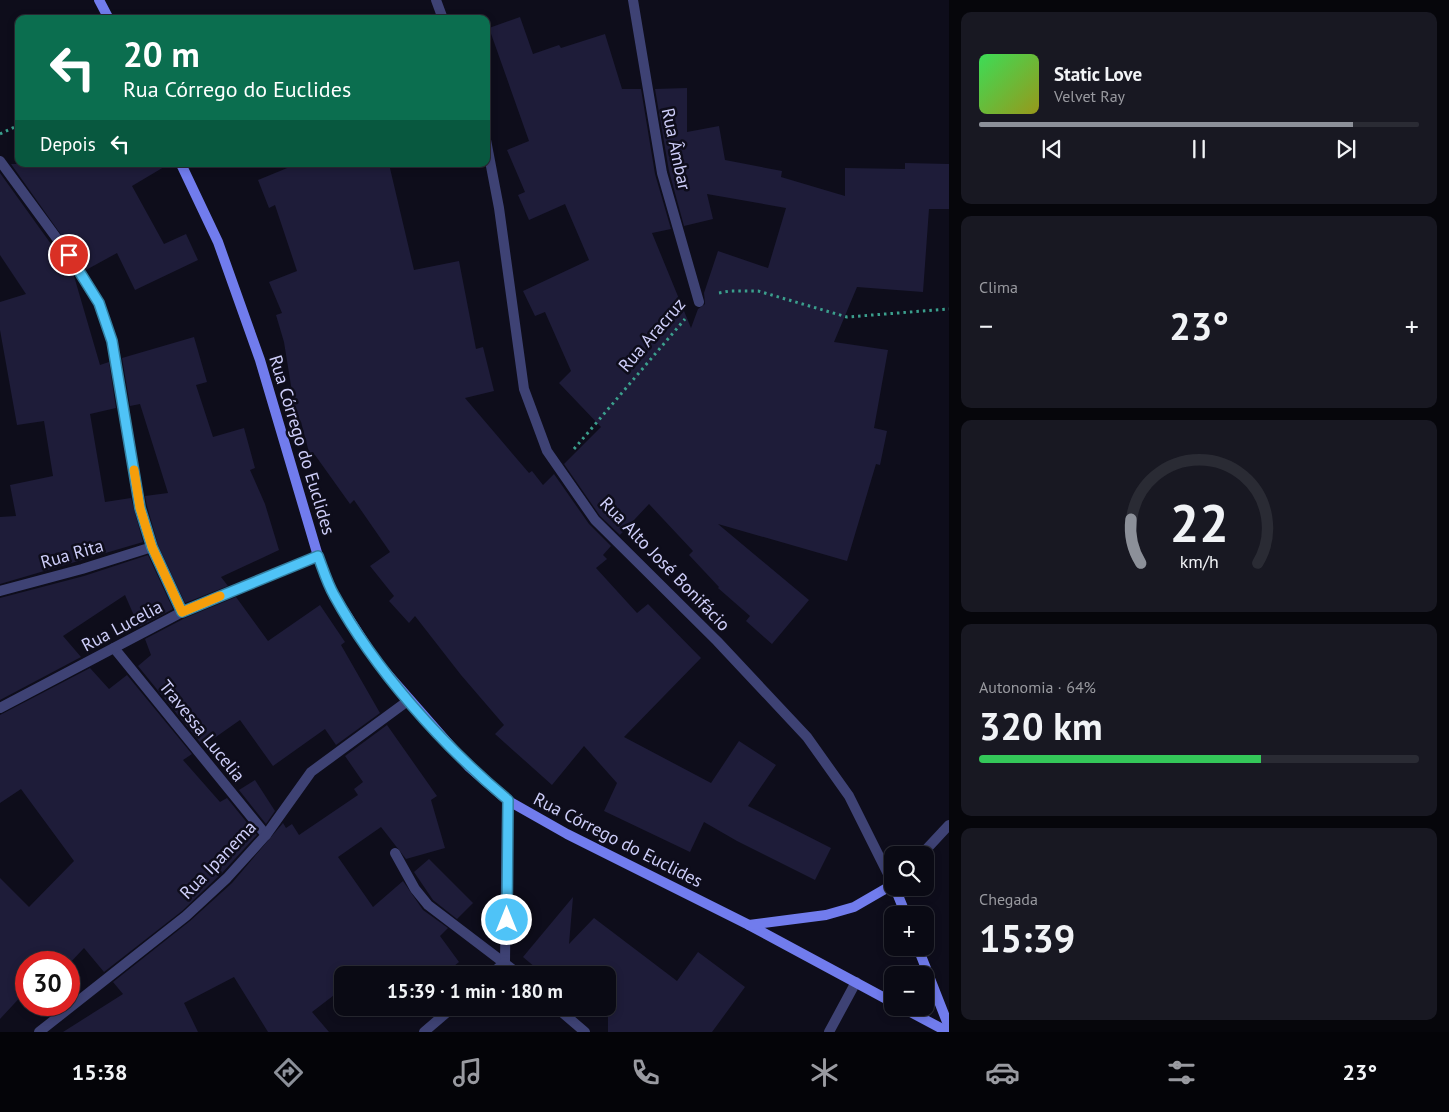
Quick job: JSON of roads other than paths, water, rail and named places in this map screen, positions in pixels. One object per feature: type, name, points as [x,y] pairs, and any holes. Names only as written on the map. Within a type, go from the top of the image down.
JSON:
[{"type":"main road","points":[[99,0],[107,15]]},
{"type":"main road","name":"Rua Córrego do Euclides","points":[[182,167],[218,242],[260,360],[318,556],[333,594],[376,662],[468,767],[508,800],[567,834],[749,925],[884,998]]},
{"type":"main road","points":[[749,925],[826,916],[854,907],[884,891]]},
{"type":"main road","points":[[921,956],[949,1027]]},
{"type":"main road","points":[[918,1016],[948,1032]]},
{"type":"street","points":[[436,0],[442,15]]},
{"type":"street","name":"Rua Âmbar","points":[[633,0],[662,173],[700,302]]},
{"type":"street","points":[[0,161],[69,255],[99,303],[112,341],[140,508],[152,547],[182,612]]},
{"type":"street","name":"Rua Alto José Bonifácio","points":[[490,161],[499,208],[524,389],[547,451],[595,520],[717,641],[807,737],[849,796],[884,866]]},
{"type":"street","name":"Rua Rita","points":[[0,591],[82,569],[152,547]]},
{"type":"street","name":"Rua Lucelia","points":[[0,708],[182,612],[318,556]]},
{"type":"street","name":"Travessa Lucelia","points":[[114,648],[266,835]]},
{"type":"street","name":"Rua Ipanema","points":[[39,1032],[186,916],[227,878],[266,835],[311,772],[409,700]]},
{"type":"street","points":[[500,966],[505,962],[508,800]]},
{"type":"street","points":[[929,846],[949,825]]},
{"type":"street","points":[[395,853],[415,889],[428,905],[510,966]]},
{"type":"street","points":[[830,1032],[856,982]]},
{"type":"street","points":[[424,1032],[443,1016]]},
{"type":"street","points":[[566,1016],[585,1032]]}]
